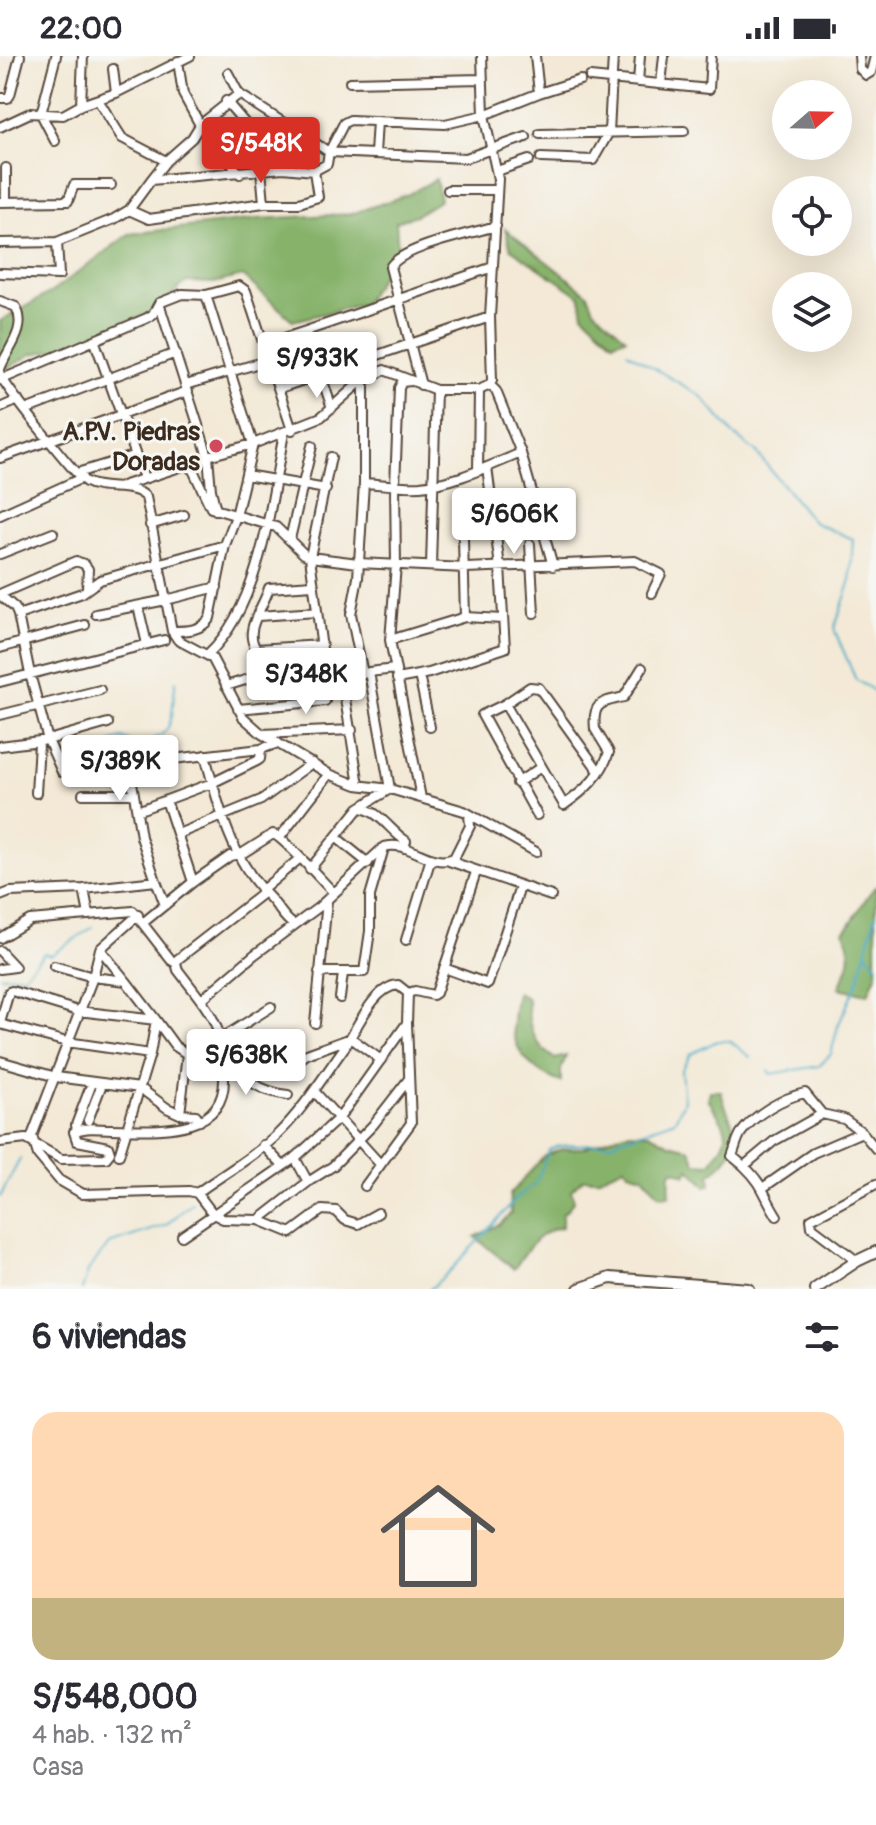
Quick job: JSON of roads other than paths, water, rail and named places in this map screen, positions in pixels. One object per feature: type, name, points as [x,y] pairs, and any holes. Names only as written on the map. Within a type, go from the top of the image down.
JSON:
[{"type":"main road","points":[[823,1287],[857,1261],[875,1255]]},
{"type":"main road","points":[[579,1289],[610,1278],[749,1289]]},
{"type":"street","points":[[0,98],[10,95],[20,56]]},
{"type":"street","points":[[55,141],[41,114],[56,56]]},
{"type":"street","points":[[81,105],[83,56]]},
{"type":"street","points":[[0,127],[22,115],[63,115],[190,56]]},
{"type":"street","points":[[117,488],[208,456],[253,444],[321,417],[364,379],[384,370],[436,390],[479,390],[490,385],[497,171],[484,115],[482,56]]},
{"type":"street","points":[[535,56],[539,93]]},
{"type":"street","points":[[541,158],[593,160],[609,132],[613,56]]},
{"type":"street","points":[[638,82],[640,56]]},
{"type":"street","points":[[661,84],[664,56]]},
{"type":"street","points":[[151,180],[240,174],[261,169],[314,171],[327,164],[329,152],[344,123],[350,120],[445,124],[484,115],[585,79],[709,89],[711,56]]},
{"type":"street","points":[[859,56],[860,69],[866,75],[871,72],[875,56]]},
{"type":"street","points":[[178,61],[183,94],[200,125]]},
{"type":"street","points":[[113,69],[116,93]]},
{"type":"street","points":[[228,73],[239,94],[329,152],[466,158],[526,137]]},
{"type":"street","points":[[350,82],[481,79]]},
{"type":"street","points":[[0,243],[57,242],[129,210],[166,161],[192,138],[200,125],[226,101],[239,94]]},
{"type":"street","points":[[98,100],[122,138],[166,161]]},
{"type":"street","points":[[226,101],[283,168]]},
{"type":"street","points":[[375,154],[377,121]]},
{"type":"street","points":[[540,134],[684,131]]},
{"type":"street","points":[[223,154],[240,174]]},
{"type":"street","points":[[497,171],[529,160]]},
{"type":"street","points":[[6,168],[3,202],[68,201],[74,185],[111,185]]},
{"type":"street","points":[[261,169],[264,203]]},
{"type":"street","points":[[129,210],[149,219],[264,203],[299,203],[318,197],[314,171]]},
{"type":"street","points":[[448,190],[497,190]]},
{"type":"street","points":[[421,385],[391,263],[410,252],[496,226]]},
{"type":"street","points":[[0,273],[59,275],[57,242]]},
{"type":"street","points":[[208,654],[221,640],[244,601],[291,430],[283,387],[269,343],[493,267]]},
{"type":"street","points":[[0,375],[95,342],[147,318],[159,303],[182,294],[206,295],[239,286],[246,291],[291,430]]},
{"type":"street","points":[[172,631],[192,630],[207,622],[253,444],[206,295]]},
{"type":"street","points":[[0,375],[20,322],[16,307],[4,302]]},
{"type":"street","points":[[159,303],[208,456],[216,511]]},
{"type":"street","points":[[283,387],[490,317]]},
{"type":"street","points":[[306,331],[332,408]]},
{"type":"street","points":[[95,342],[144,478]]},
{"type":"street","points":[[25,410],[176,353]]},
{"type":"street","points":[[0,458],[121,417],[187,388],[269,360]]},
{"type":"street","points":[[0,375],[79,476],[101,487],[142,493],[148,503],[172,631],[178,640],[208,654],[248,723],[329,774],[359,785],[390,789],[464,811],[536,852]]},
{"type":"street","points":[[364,379],[364,483],[358,578],[351,614],[390,789]]},
{"type":"street","points":[[412,381],[402,382],[399,388],[396,565],[390,640],[421,798]]},
{"type":"street","points":[[490,385],[496,391],[521,453],[553,566]]},
{"type":"street","points":[[431,566],[436,390]]},
{"type":"street","points":[[226,686],[255,677],[325,672],[342,680],[366,673],[419,675],[505,648],[500,567],[483,469],[479,390]]},
{"type":"street","points":[[0,408],[18,400]]},
{"type":"street","points":[[290,539],[312,446]]},
{"type":"street","points":[[364,483],[432,483],[483,469],[521,453]]},
{"type":"street","points":[[0,515],[79,476],[136,455]]},
{"type":"street","points":[[325,672],[310,557],[331,457]]},
{"type":"street","points":[[186,465],[193,470],[209,505],[216,511],[266,522],[310,557],[358,563],[466,568],[635,561],[661,574],[652,593]]},
{"type":"street","points":[[246,475],[326,489]]},
{"type":"street","points":[[462,499],[465,617]]},
{"type":"street","points":[[150,525],[184,515]]},
{"type":"street","points":[[0,554],[53,533]]},
{"type":"street","points":[[530,544],[534,613]]},
{"type":"street","points":[[18,615],[87,589],[100,580],[225,545]]},
{"type":"street","points":[[36,793],[43,742],[39,706],[18,615],[0,594],[76,561],[88,569],[87,589]]},
{"type":"street","points":[[313,585],[269,588],[251,632],[256,649],[322,645]]},
{"type":"street","points":[[96,614],[217,587]]},
{"type":"street","points":[[138,606],[147,644]]},
{"type":"street","points":[[258,616],[317,612]]},
{"type":"street","points":[[390,640],[465,617],[503,619]]},
{"type":"street","points":[[0,648],[85,625]]},
{"type":"street","points":[[0,682],[164,640]]},
{"type":"street","points":[[505,704],[564,805],[589,787],[606,762],[609,752],[595,729],[599,704],[604,700],[624,697],[642,668]]},
{"type":"street","points":[[419,675],[430,727]]},
{"type":"street","points":[[342,680],[359,785]]},
{"type":"street","points":[[537,815],[482,717],[530,687],[539,688],[598,770]]},
{"type":"street","points":[[0,715],[100,690]]},
{"type":"street","points":[[238,709],[325,701]]},
{"type":"street","points":[[0,746],[43,742],[108,723]]},
{"type":"street","points":[[262,734],[352,730]]},
{"type":"street","points":[[43,742],[62,772],[261,749],[278,743]]},
{"type":"street","points":[[137,811],[212,783],[257,761],[261,749]]},
{"type":"street","points":[[205,755],[221,816],[247,870],[262,892],[294,925]]},
{"type":"street","points":[[178,834],[261,800],[312,763]]},
{"type":"street","points":[[129,764],[141,837],[165,905]]},
{"type":"street","points":[[517,783],[541,767]]},
{"type":"street","points":[[281,836],[329,774]]},
{"type":"street","points":[[310,869],[359,808],[390,789]]},
{"type":"street","points":[[83,794],[134,794]]},
{"type":"street","points":[[166,800],[193,882]]},
{"type":"street","points":[[359,808],[378,815],[386,826],[406,841],[404,848]]},
{"type":"street","points":[[449,861],[454,858],[470,826],[469,815]]},
{"type":"street","points":[[315,1023],[319,972],[331,896],[281,836],[273,834],[240,854],[230,856],[100,949],[93,977],[32,1136],[33,1143],[38,1155],[59,1180],[83,1194],[189,1191],[197,1193],[213,1214],[223,1219],[259,1220],[291,1233],[322,1210],[336,1211],[345,1220],[358,1224],[378,1213]]},
{"type":"street","points":[[337,838],[368,863]]},
{"type":"street","points":[[201,1000],[390,845],[449,861],[551,896]]},
{"type":"street","points":[[319,972],[364,972],[370,931],[370,896],[384,847]]},
{"type":"street","points":[[406,940],[431,858]]},
{"type":"street","points":[[176,963],[299,859]]},
{"type":"street","points":[[408,993],[415,991],[433,995],[476,872]]},
{"type":"street","points":[[0,896],[10,892],[84,889],[156,881]]},
{"type":"street","points":[[444,968],[488,984],[520,887]]},
{"type":"street","points":[[84,889],[89,915]]},
{"type":"street","points":[[0,938],[30,920],[133,911],[176,963],[214,1018],[222,1038],[225,1058],[223,1096],[200,1121],[178,1128],[77,1130]]},
{"type":"street","points":[[100,949],[175,1046],[187,1054],[297,1061],[307,1054],[351,1038]]},
{"type":"street","points":[[0,951],[15,967],[0,969]]},
{"type":"street","points":[[54,966],[93,977],[126,981]]},
{"type":"street","points":[[340,998],[343,973]]},
{"type":"street","points":[[197,1193],[277,1135],[314,1091],[351,1038],[366,1008],[390,986],[398,985],[408,993]]},
{"type":"street","points":[[150,1054],[67,1042],[0,1024],[9,992],[12,991],[78,1011],[156,1020]]},
{"type":"street","points":[[365,1186],[411,1123],[408,993]]},
{"type":"street","points":[[222,1038],[271,1007]]},
{"type":"street","points":[[119,1155],[150,1054],[156,1020]]},
{"type":"street","points":[[182,1236],[295,1158],[340,1117],[407,1023]]},
{"type":"street","points":[[351,1038],[381,1060]]},
{"type":"street","points":[[390,1047],[408,1058]]},
{"type":"street","points":[[180,1114],[187,1054]]},
{"type":"street","points":[[225,1058],[245,1078],[268,1092],[288,1095]]},
{"type":"street","points":[[0,1061],[56,1077],[140,1088],[167,1108],[180,1114],[196,1115],[200,1121]]},
{"type":"street","points":[[259,1220],[333,1166],[360,1139],[408,1080]]},
{"type":"street","points":[[88,1120],[97,1083]]},
{"type":"street","points":[[0,1142],[21,1138],[61,1159],[102,1160],[109,1155],[104,1145],[75,1140],[74,1132],[97,1083]]},
{"type":"street","points":[[314,1091],[380,1164]]},
{"type":"street","points":[[777,1216],[764,1187],[732,1156],[738,1136],[754,1119],[805,1093],[822,1114],[844,1119],[862,1132],[876,1149]]},
{"type":"street","points":[[744,1166],[774,1141],[822,1114]]},
{"type":"street","points":[[764,1187],[813,1153],[862,1132]]},
{"type":"street","points":[[263,1145],[283,1166]]},
{"type":"street","points":[[295,1158],[308,1182]]},
{"type":"street","points":[[857,1261],[810,1223],[811,1219],[876,1184]]},
{"type":"waterway","points":[[627,352],[701,396],[733,434],[756,452],[813,522],[853,539],[850,583],[834,629],[856,680],[876,692]]},
{"type":"waterway","points":[[60,756],[97,750],[122,738],[134,744],[159,736],[170,723],[176,681]]},
{"type":"waterway","points":[[0,754],[30,746]]},
{"type":"waterway","points":[[768,1071],[771,1074],[819,1066],[831,1054],[838,1026],[859,978],[876,914]]},
{"type":"waterway","points":[[0,976],[24,975],[44,953],[51,955],[93,927]]},
{"type":"waterway","points":[[866,950],[876,966]]},
{"type":"waterway","points":[[430,1289],[517,1198],[536,1183],[549,1150],[559,1146],[611,1143],[675,1120],[684,1101],[681,1071],[691,1054],[717,1041],[730,1041],[750,1057]]},
{"type":"waterway","points":[[0,1197],[20,1159]]},
{"type":"waterway","points":[[82,1289],[89,1269],[109,1244],[166,1225],[192,1203]]},
{"type":"place","name":"A.P.V. Piedras Doradas","points":[[216,446]]}]
